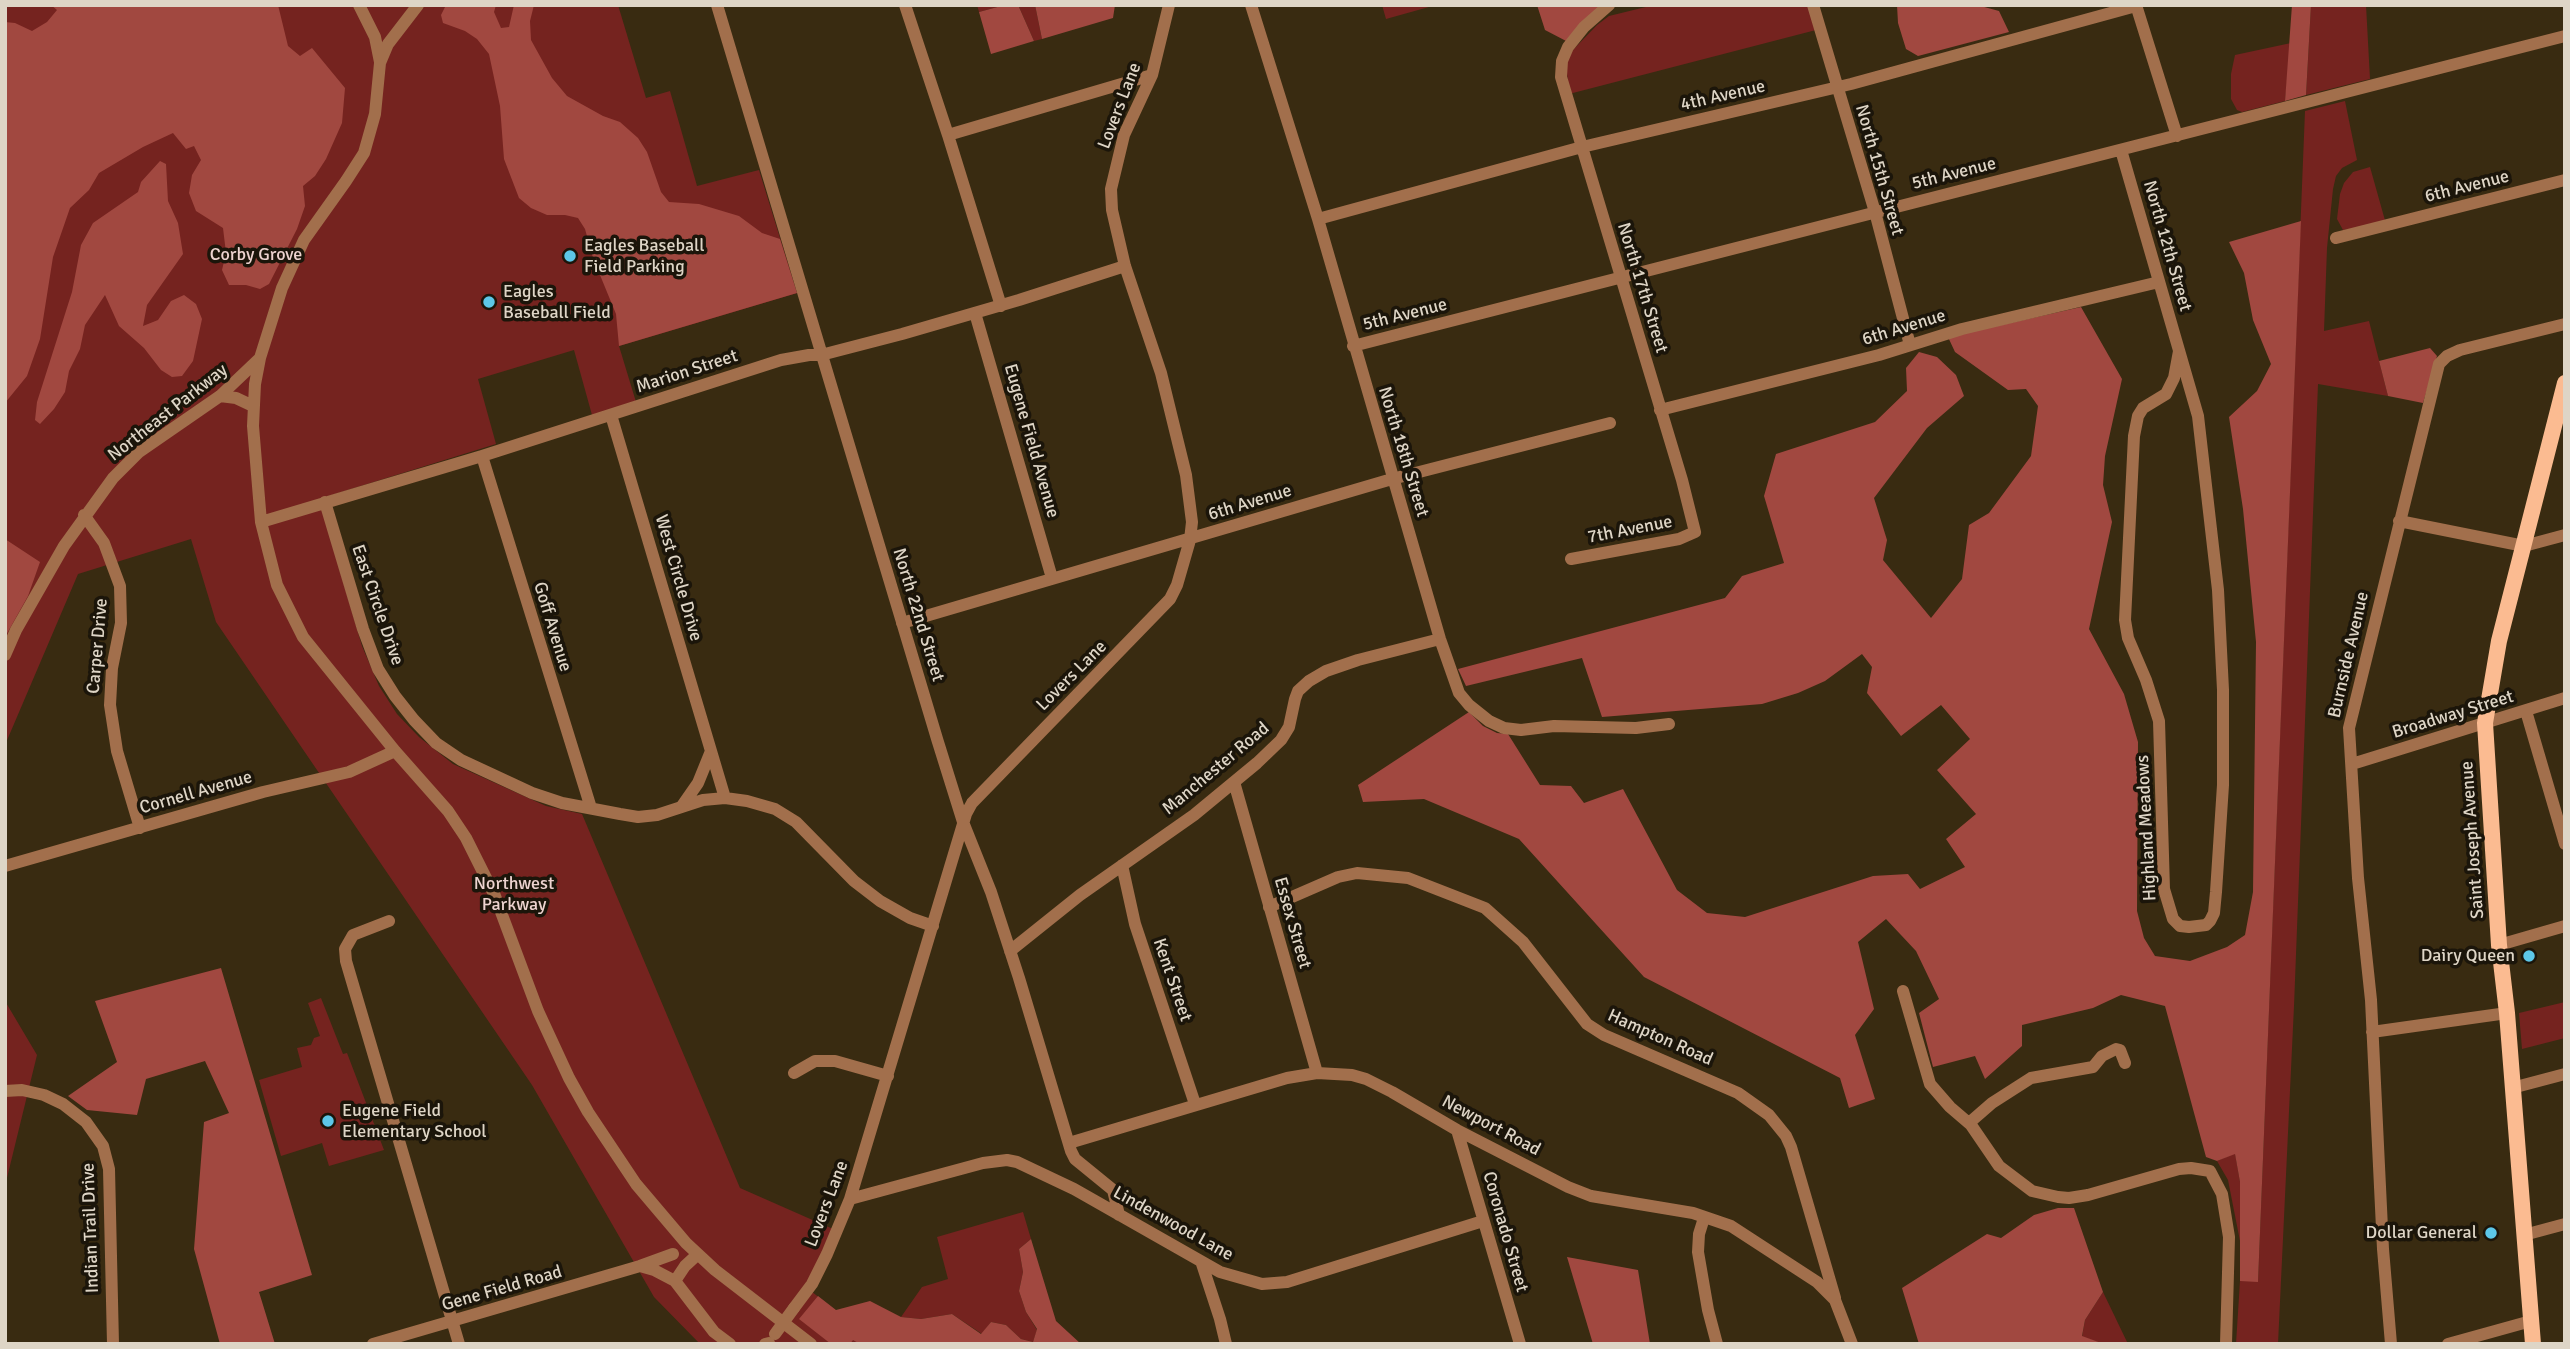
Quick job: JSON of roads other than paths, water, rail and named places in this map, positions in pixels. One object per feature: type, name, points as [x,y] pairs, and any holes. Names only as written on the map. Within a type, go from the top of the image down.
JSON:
[{"type":"main road","name":"Saint Joseph Avenue","points":[[2533,1344],[2507,1013],[2499,945],[2485,723],[2499,641],[2564,386]]},
{"type":"street","points":[[359,5],[375,37],[380,63]]},
{"type":"street","name":"Northeast Parkway","points":[[5,655],[16,630],[84,515],[113,478],[139,452],[220,396],[260,358],[282,288],[304,240],[364,153],[375,114],[380,63],[388,44],[418,5]]},
{"type":"street","name":"North 22nd Street","points":[[717,5],[963,822],[991,892],[1069,1143],[1075,1158],[1113,1190],[1119,1215]]},
{"type":"street","points":[[905,5],[1001,306]]},
{"type":"street","name":"Lovers Lane","points":[[770,1341],[812,1284],[850,1199],[963,822],[972,803],[1170,599],[1191,540],[1192,522],[1186,474],[1161,373],[1125,266],[1112,210],[1111,189],[1124,135],[1152,75],[1169,5]]},
{"type":"street","name":"North 18th Street","points":[[1251,5],[1318,219],[1440,639],[1459,693],[1489,721],[1504,728],[1636,728],[1669,724]]},
{"type":"street","name":"North 17th Street","points":[[1609,5],[1584,27],[1564,54],[1560,68],[1563,88],[1682,480],[1695,532]]},
{"type":"street","name":"North 15th Street","points":[[1813,5],[1875,212],[1910,345]]},
{"type":"street","points":[[2136,6],[2177,136]]},
{"type":"street","name":"4th Avenue","points":[[1318,219],[1582,147],[1836,87],[2136,6]]},
{"type":"street","name":"5th Avenue","points":[[1353,346],[2565,36]]},
{"type":"street","points":[[948,135],[1152,75]]},
{"type":"street","name":"North 12th Street","points":[[2121,150],[2179,351]]},
{"type":"street","name":"6th Avenue","points":[[2336,239],[2565,180]]},
{"type":"street","name":"Marion Street","points":[[261,522],[482,456],[781,360],[821,355],[1001,306],[1125,266]]},
{"type":"street","name":"6th Avenue","points":[[1660,410],[1910,345],[1962,328],[2159,282]]},
{"type":"street","name":"Eugene Field Avenue","points":[[975,313],[1052,578]]},
{"type":"street","name":"Burnside Avenue","points":[[2391,1344],[2350,728],[2439,364],[2447,356],[2460,350],[2565,324]]},
{"type":"street","name":"Highland Meadows","points":[[2179,351],[2198,416],[2204,449],[2218,590],[2223,690],[2223,785],[2214,914],[2206,925],[2189,928],[2180,926],[2173,919],[2164,889],[2159,721],[2146,680],[2128,638],[2126,620],[2134,436],[2138,416],[2143,408],[2166,394],[2174,378],[2179,351]]},
{"type":"street","points":[[260,358],[253,406],[254,454],[261,522],[277,585],[303,637],[395,751],[448,811],[479,861],[495,896],[537,1011],[588,1112],[636,1184],[698,1254],[747,1296],[811,1344]]},
{"type":"street","points":[[220,396],[236,398],[253,406]]},
{"type":"street","name":"West Circle Drive","points":[[611,415],[725,798]]},
{"type":"street","name":"6th Avenue","points":[[902,623],[1392,479],[1610,423]]},
{"type":"street","name":"Goff Avenue","points":[[482,456],[592,808]]},
{"type":"street","name":"East Circle Drive","points":[[325,502],[363,629],[378,669],[395,696],[436,743],[475,768],[562,803],[638,817],[657,815],[703,800],[725,798],[775,809],[796,822],[854,881],[880,901],[909,918],[933,926]]},
{"type":"street","name":"Carper Drive","points":[[84,515],[104,544],[120,586],[121,622],[110,705],[117,751],[140,828]]},
{"type":"street","points":[[2399,521],[2524,546],[2565,535]]},
{"type":"street","name":"7th Avenue","points":[[1571,559],[1679,539],[1695,532]]},
{"type":"street","name":"Manchester Road","points":[[1010,951],[1122,864],[1194,815],[1281,740],[1289,727],[1298,691],[1309,681],[1326,671],[1358,660],[1440,639]]},
{"type":"street","name":"Broadway Street","points":[[2352,765],[2565,698]]},
{"type":"street","points":[[2526,710],[2565,844]]},
{"type":"street","name":"Cornell Avenue","points":[[5,866],[263,792],[349,772],[395,751]]},
{"type":"street","points":[[682,806],[698,783],[711,751]]},
{"type":"street","name":"Essex Street","points":[[1234,782],[1317,1073]]},
{"type":"street","name":"Kent Street","points":[[1122,864],[1135,924],[1195,1104]]},
{"type":"street","name":"Hampton Road","points":[[1269,907],[1338,877],[1357,873],[1408,878],[1485,908],[1523,942],[1587,1024],[1604,1035],[1738,1093],[1769,1115],[1791,1147],[1835,1300]]},
{"type":"street","points":[[389,921],[353,935],[345,949],[346,961],[459,1344]]},
{"type":"street","points":[[2499,945],[2565,926]]},
{"type":"street","points":[[1903,991],[1930,1084],[1950,1107],[1969,1123],[2000,1166],[2022,1184],[2041,1194],[2058,1198],[2088,1195],[2179,1169],[2210,1171],[2222,1194],[2229,1237],[2226,1344]]},
{"type":"street","points":[[2372,1032],[2507,1013]]},
{"type":"street","points":[[2093,1067],[2102,1056],[2116,1049],[2120,1050],[2125,1063]]},
{"type":"street","points":[[794,1073],[815,1061],[835,1061],[888,1076]]},
{"type":"street","points":[[1969,1123],[1992,1103],[2031,1078],[2093,1067],[2108,1073]]},
{"type":"street","name":"Newport Road","points":[[1069,1143],[1287,1079],[1317,1073],[1352,1074],[1568,1187],[1591,1196],[1670,1208],[1731,1226],[1817,1282],[1835,1300],[1852,1344]]},
{"type":"street","points":[[2512,1088],[2565,1074]]},
{"type":"street","name":"Indian Trail Drive","points":[[5,1091],[22,1090],[44,1095],[63,1104],[86,1122],[103,1146],[109,1169],[113,1344]]},
{"type":"street","name":"Coronado Street","points":[[1457,1130],[1520,1344]]},
{"type":"street","name":"Lindenwood Lane","points":[[850,1199],[983,1163],[1007,1160],[1033,1168],[1201,1261],[1239,1279],[1262,1284],[1287,1282],[1483,1221]]},
{"type":"street","points":[[1704,1218],[1699,1234],[1698,1252],[1717,1344]]},
{"type":"street","points":[[2524,1235],[2565,1224]]},
{"type":"street","points":[[686,1243],[673,1254],[666,1265],[670,1278],[714,1332],[730,1344]]},
{"type":"street","name":"Gene Field Road","points":[[373,1344],[673,1254]]},
{"type":"street","points":[[670,1278],[698,1254]]},
{"type":"street","points":[[1201,1261],[1226,1344]]},
{"type":"street","points":[[640,1266],[670,1278]]},
{"type":"street","points":[[2448,1344],[2531,1321]]},
{"type":"place","name":"Eagles Baseball Field Parking","points":[[570,256]]},
{"type":"place","name":"Eagles Baseball Field","points":[[489,302]]},
{"type":"place","name":"Dairy Queen","points":[[2529,956]]},
{"type":"place","name":"Eugene Field Elementary School","points":[[328,1121]]},
{"type":"place","name":"Dollar General","points":[[2491,1233]]},
{"type":"park label","name":"Corby Grove","points":[[256,255]]},
{"type":"park label","name":"Northwest Parkway","points":[[514,894]]}]
